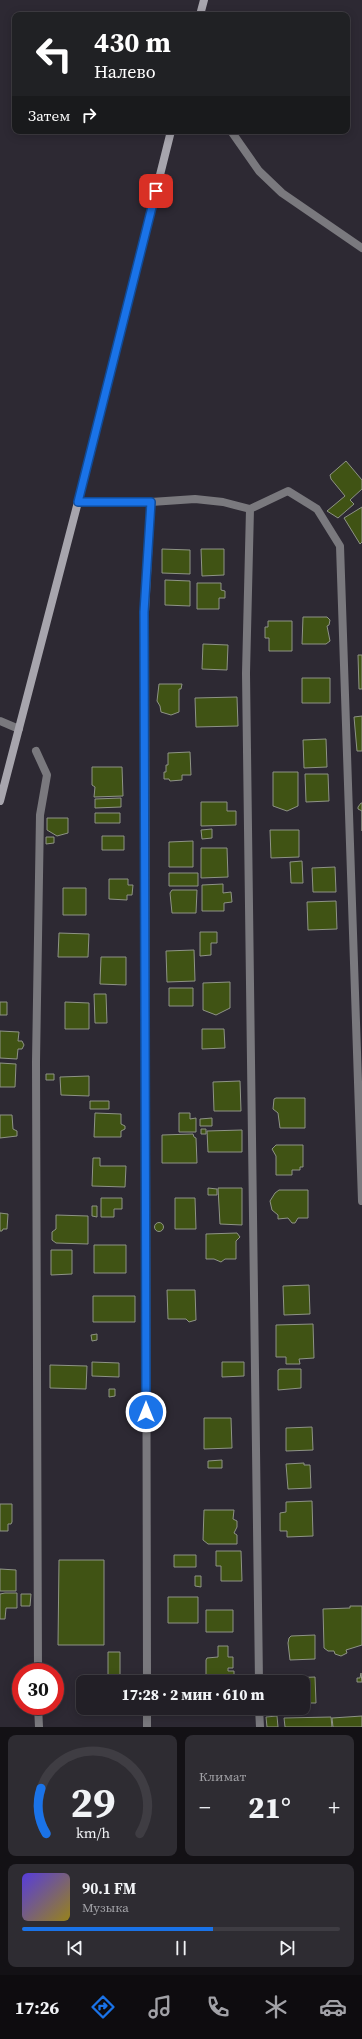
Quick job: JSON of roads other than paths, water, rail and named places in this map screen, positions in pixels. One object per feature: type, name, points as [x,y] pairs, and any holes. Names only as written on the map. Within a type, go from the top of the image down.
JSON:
[{"type":"main road","points":[[201,12],[204,0]]},
{"type":"main road","points":[[0,801],[78,502],[170,134]]},
{"type":"street","points":[[233,134],[259,171],[282,193],[362,248]]},
{"type":"street","points":[[78,502],[151,502],[195,498],[250,508],[288,491],[317,509],[340,546],[362,1201]]},
{"type":"street","points":[[147,1675],[144,612],[151,502]]},
{"type":"street","points":[[250,508],[246,673],[259,1675]]},
{"type":"street","points":[[0,721],[19,729]]},
{"type":"street","points":[[36,751],[47,775],[40,815],[36,1062],[38,1663]]},
{"type":"street","points":[[38,1715],[39,1727]]},
{"type":"street","points":[[147,1715],[147,1727]]},
{"type":"street","points":[[259,1715],[260,1727]]}]
